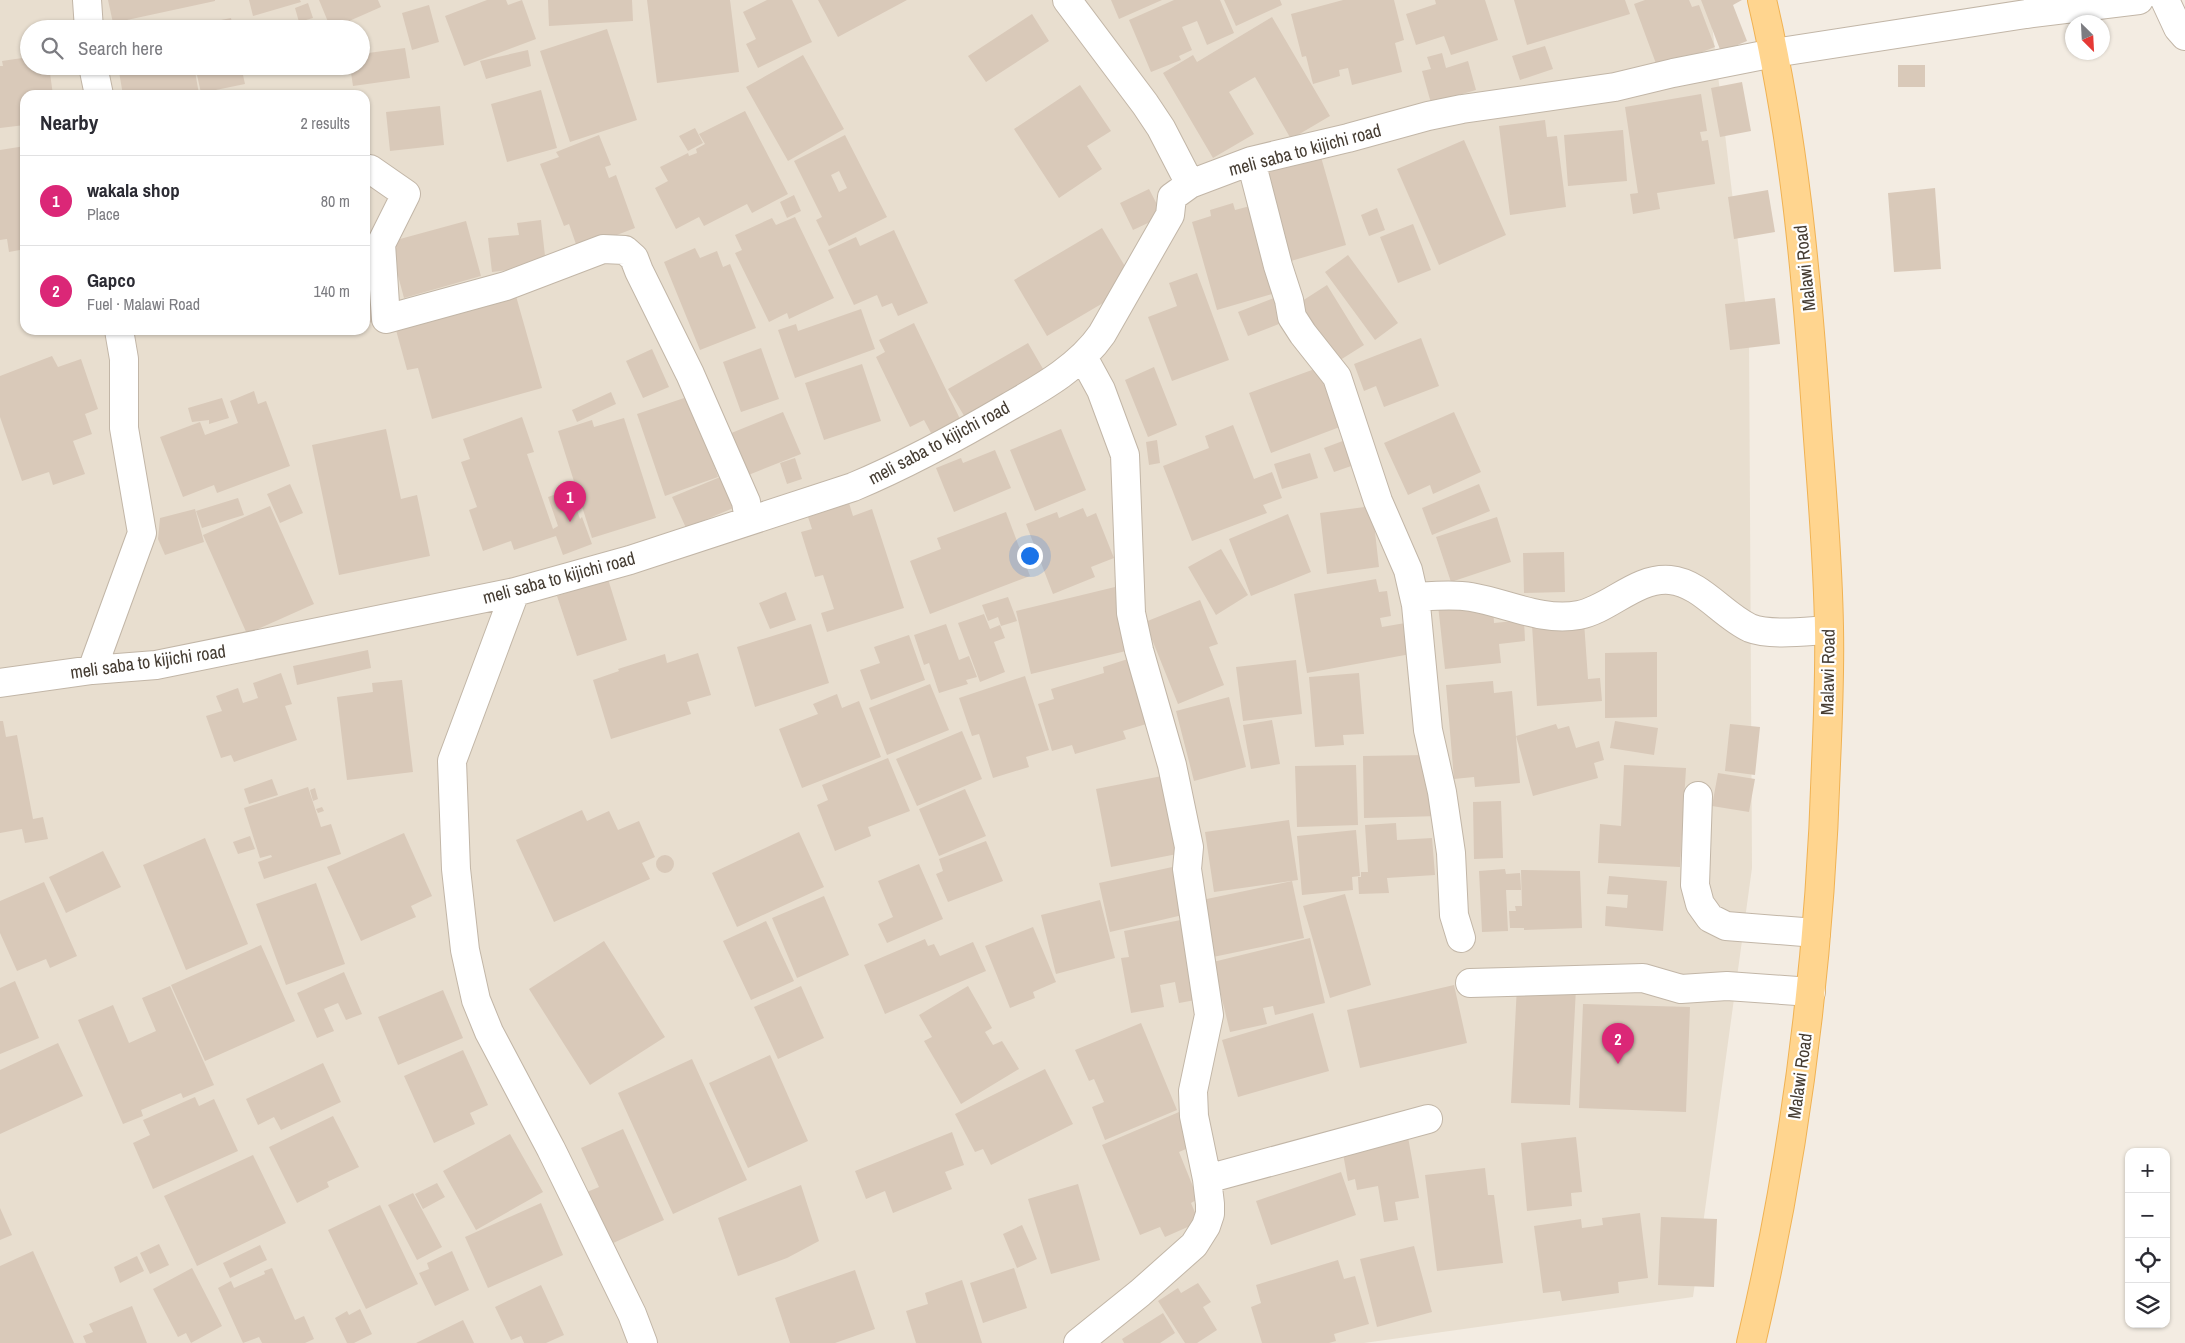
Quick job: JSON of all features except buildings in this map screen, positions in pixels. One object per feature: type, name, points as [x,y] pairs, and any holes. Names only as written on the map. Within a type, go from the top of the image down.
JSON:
[{"type":"main road","name":"Malawi Road","points":[[1751,1343],[1789,1157],[1811,992],[1824,836],[1829,630],[1828,563],[1808,302],[1795,177],[1774,53],[1762,0]]},
{"type":"street","points":[[87,0],[89,20]]},
{"type":"street","points":[[1067,0],[1145,104],[1161,128],[1190,184]]},
{"type":"street","name":"meli saba to kijichi road","points":[[0,683],[92,670],[156,665],[515,592],[630,560],[749,520],[816,500],[887,473],[962,435],[1041,388],[1083,357],[1102,334],[1165,224],[1170,215],[1172,197],[1190,184],[1251,161],[1462,109],[1615,87],[1672,73],[1774,53],[2026,14],[2139,0]]},
{"type":"street","points":[[2165,0],[2178,28],[2185,36]]},
{"type":"street","points":[[95,75],[98,90]]},
{"type":"street","points":[[1251,161],[1292,317],[1337,377],[1378,501],[1408,570],[1414,596],[1428,730],[1442,792],[1451,853],[1454,915],[1461,938]]},
{"type":"street","points":[[370,169],[406,194],[381,244],[386,320],[506,286],[603,249],[625,250],[634,258],[690,374],[746,502],[749,520]]},
{"type":"street","points":[[92,670],[142,533],[124,428],[124,359],[120,335]]},
{"type":"street","points":[[1078,1343],[1140,1294],[1201,1236],[1210,1214],[1207,1179],[1195,1124],[1192,1091],[1209,1015],[1187,870],[1188,846],[1168,746],[1139,650],[1131,613],[1125,455],[1101,390],[1083,357]]},
{"type":"street","points":[[1414,596],[1470,597],[1547,616],[1564,617],[1581,615],[1638,587],[1668,580],[1684,582],[1752,629],[1767,632],[1829,630]]},
{"type":"street","points":[[515,592],[452,761],[456,869],[465,950],[476,1000],[489,1032],[551,1149],[632,1314],[643,1343]]},
{"type":"street","points":[[1698,796],[1695,885],[1700,904],[1710,918],[1726,926],[1816,933]]},
{"type":"street","points":[[1470,983],[1643,978],[1681,989],[1727,986],[1811,992]]},
{"type":"street","points":[[1207,1179],[1428,1119]]},
{"type":"shaded area","points":[[0,0],[1709,0],[1749,335],[1752,868],[1693,1297],[1364,1343],[0,1343]]},
{"type":"place","name":"wakala shop","points":[[570,522]]},
{"type":"place","name":"Gapco","points":[[1618,1064]]}]
